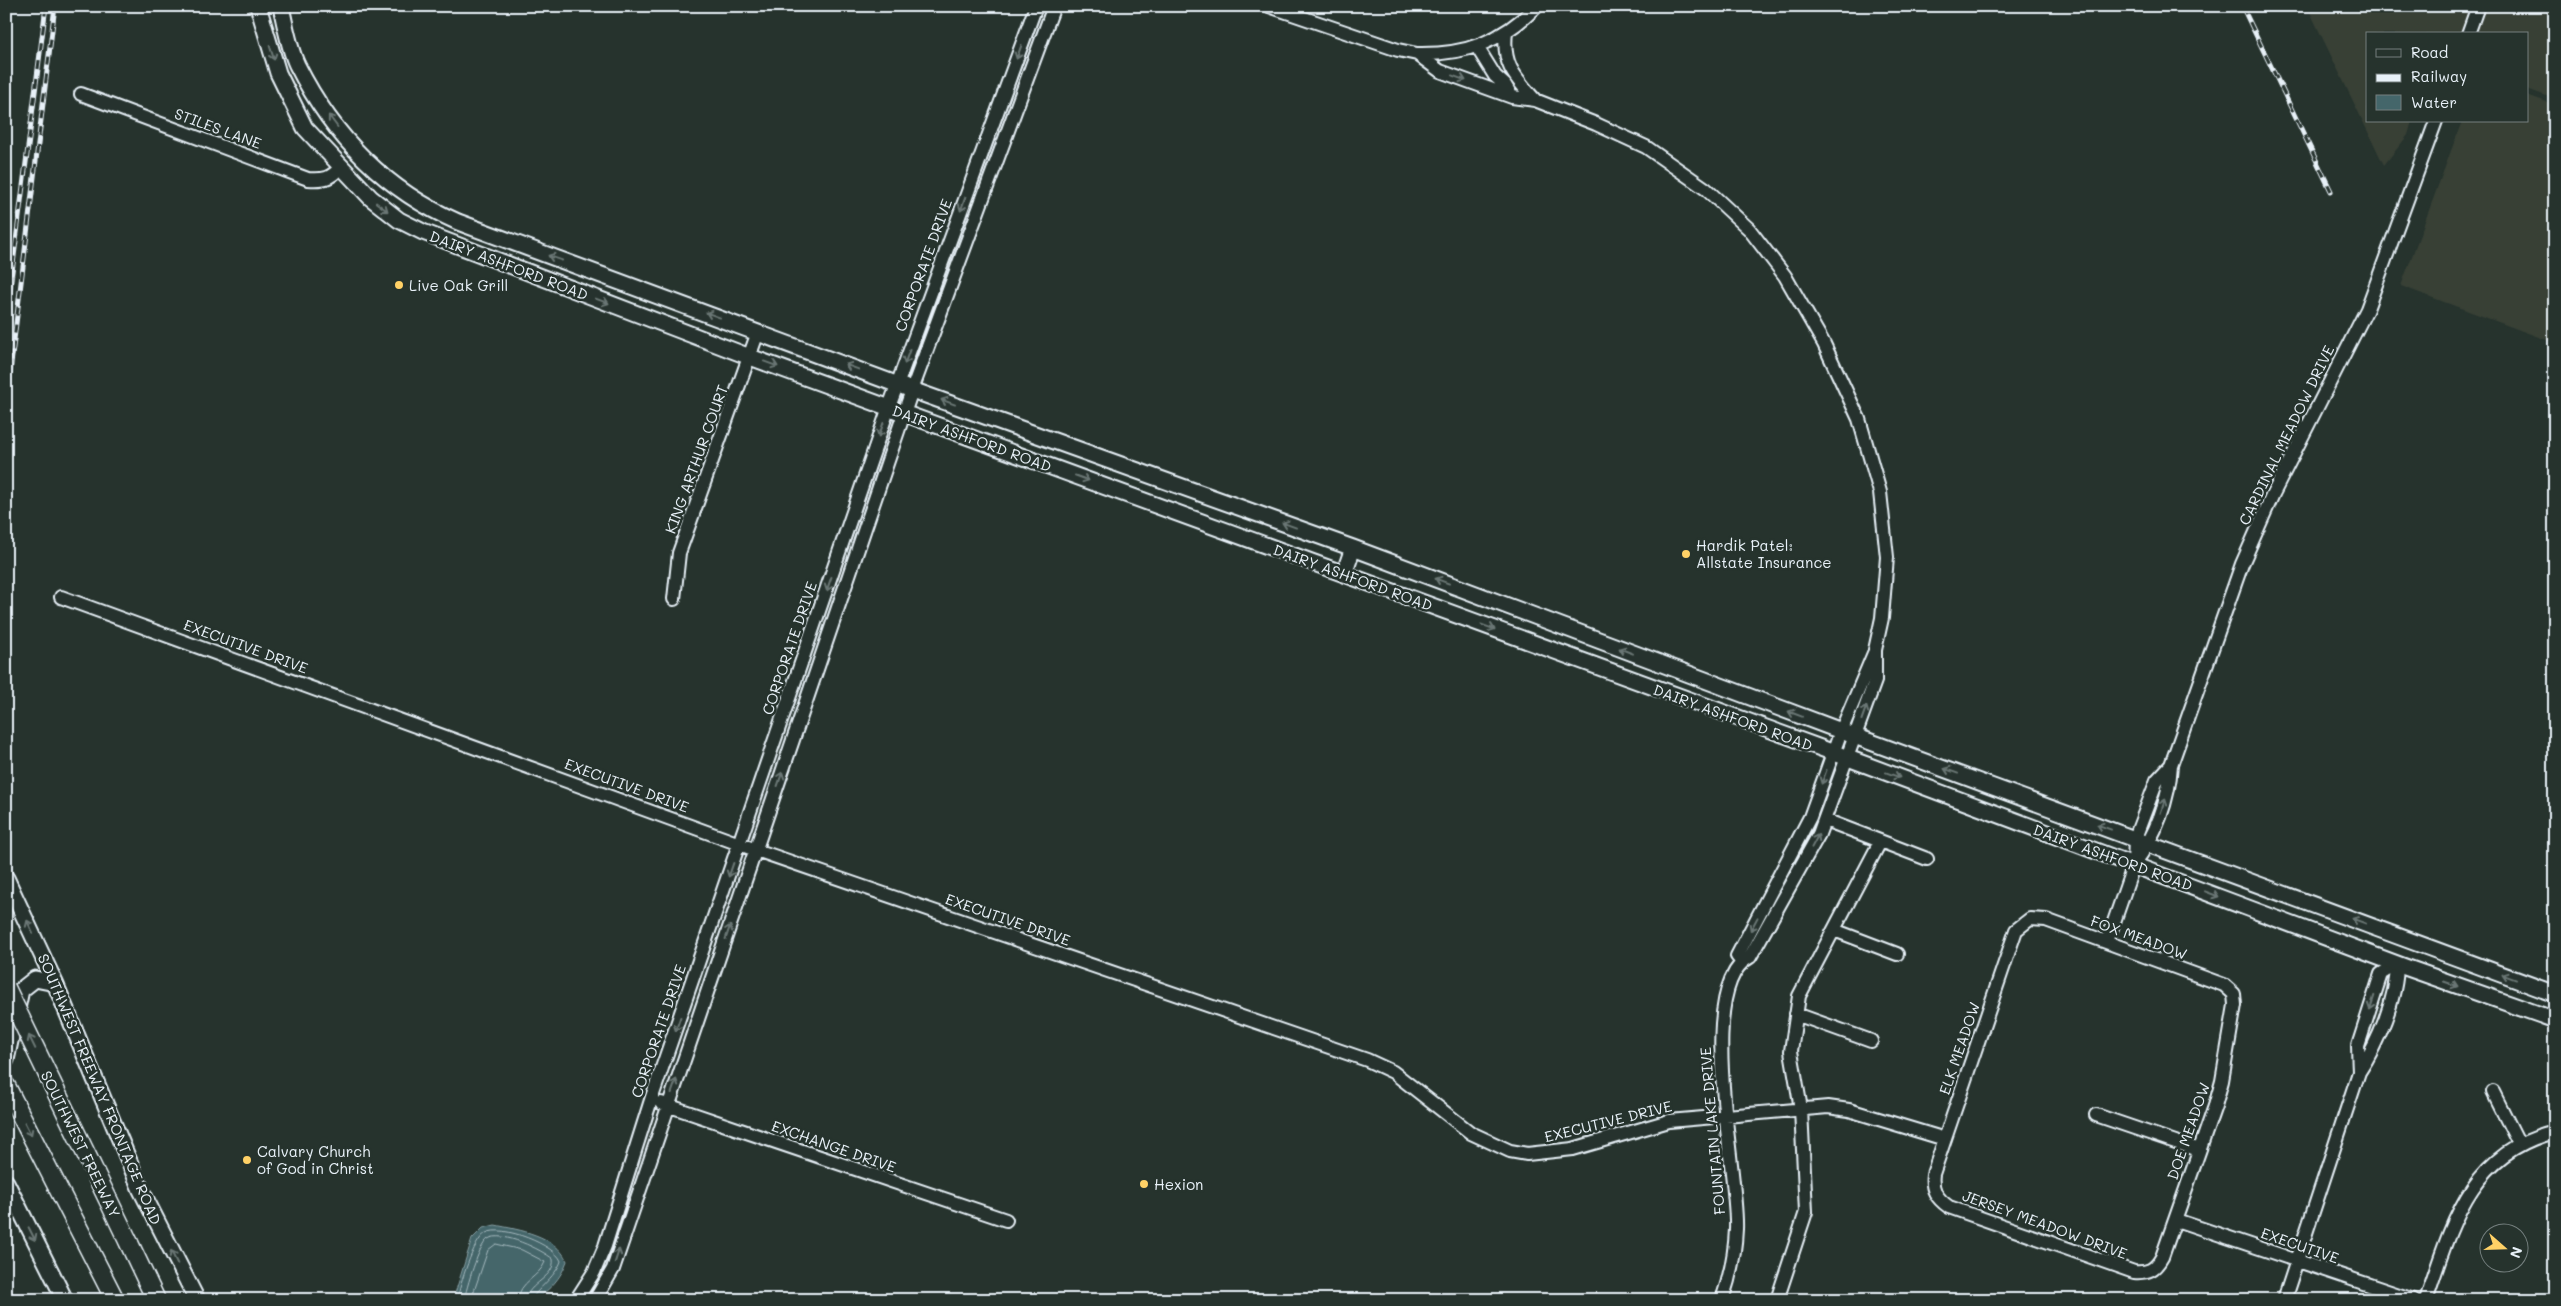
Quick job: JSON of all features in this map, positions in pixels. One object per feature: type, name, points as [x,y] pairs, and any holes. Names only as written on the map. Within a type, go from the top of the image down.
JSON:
[{"type":"highway","name":"SOUTHWEST FREEWAY","points":[[6,988],[156,1300]]},
{"type":"highway","points":[[6,1086],[115,1300]]},
{"type":"main road","name":"DAIRY ASHFORD ROAD","points":[[258,6],[278,74],[305,128],[371,198],[399,220],[475,253],[750,357],[1848,758],[2397,964],[2555,1020]]},
{"type":"main road","name":"DAIRY ASHFORD ROAD","points":[[281,6],[297,64],[328,114],[362,160],[404,194],[420,204],[483,232],[912,390],[1354,548],[1856,737],[2555,994]]},
{"type":"main road","points":[[475,253],[483,232]]},
{"type":"main road","points":[[524,271],[532,250]]},
{"type":"main road","points":[[1344,574],[1354,548]]},
{"type":"main road","points":[[1452,613],[1461,588]]},
{"type":"main road","points":[[1646,685],[1656,662]]},
{"type":"main road","points":[[1985,809],[1993,786]]},
{"type":"main road","name":"SOUTHWEST FREEWAY FRONTAGE ROAD","points":[[6,878],[55,983],[140,1190],[197,1300]]},
{"type":"main road","points":[[6,1060],[21,990],[35,979],[55,983]]},
{"type":"main road","points":[[6,1182],[65,1300]]},
{"type":"street","name":"CORPORATE DRIVE","points":[[576,1300],[594,1272],[605,1246],[651,1100],[889,407],[1036,6]]},
{"type":"street","points":[[595,1300],[613,1269],[912,390],[1054,6]]},
{"type":"street","points":[[1269,6],[1398,50],[1417,54],[1457,52],[1477,47],[1506,32],[1537,6]]},
{"type":"street","points":[[2469,32],[2478,6]]},
{"type":"street","points":[[1506,32],[1504,46],[1507,64],[1514,77],[1535,100]]},
{"type":"street","points":[[1477,47],[1495,76],[1505,85],[1512,97]]},
{"type":"street","points":[[1417,54],[1440,71],[1512,97],[1535,100],[1596,124],[1646,147],[1706,189],[1749,229],[1785,276],[1824,344],[1859,418],[1880,492],[1887,557],[1882,618],[1875,650]]},
{"type":"street","name":"STILES LANE","points":[[81,94],[308,178],[324,180],[331,177],[341,167]]},
{"type":"street","name":"CARDINAL MEADOW DRIVE","points":[[2134,864],[2150,844],[2170,785],[2171,765],[2242,564],[2273,494],[2367,309],[2436,122]]},
{"type":"street","points":[[978,162],[994,168]]},
{"type":"street","name":"KING ARTHUR COURT","points":[[674,599],[679,554],[758,332]]},
{"type":"street","points":[[854,510],[870,515]]},
{"type":"street","name":"EXECUTIVE DRIVE","points":[[61,597],[756,850],[1367,1060],[1392,1072],[1471,1133],[1510,1151],[1527,1154],[1554,1153],[1669,1121],[1828,1107],[1849,1110],[1945,1139]]},
{"type":"street","name":"FOUNTAIN LAKE DRIVE","points":[[1742,961],[1737,956],[1810,817],[1840,731],[1875,650]]},
{"type":"street","name":"FOUNTAIN LAKE DRIVE","points":[[1722,1300],[1730,1279],[1736,1228],[1725,1115],[1720,1023],[1728,987],[1742,961],[1750,957],[1792,884],[1825,820],[1876,681],[1875,650]]},
{"type":"street","name":"CARDINAL MEADOW DRIVE","points":[[2107,942],[2134,864],[2135,838],[2157,780],[2171,765]]},
{"type":"street","points":[[1825,820],[1928,859]]},
{"type":"street","points":[[1776,1300],[1806,1212],[1801,1109],[1791,1051],[1799,996],[1880,842]]},
{"type":"street","points":[[1779,877],[1792,884]]},
{"type":"street","name":"FOX MEADOW","points":[[2030,919],[2046,920],[2224,985],[2234,994]]},
{"type":"street","name":"ELK MEADOW","points":[[1935,1193],[1932,1184],[1934,1174],[2016,930],[2030,919]]},
{"type":"street","points":[[1834,930],[1897,954]]},
{"type":"street","points":[[2284,1300],[2360,1072],[2374,1049],[2397,980],[2397,964]]},
{"type":"street","name":"DOE MEADOW","points":[[2151,1271],[2158,1265],[2162,1257],[2176,1220],[2222,1081],[2235,1005],[2234,994]]},
{"type":"street","points":[[1796,1014],[1871,1040]]},
{"type":"street","points":[[2493,1092],[2519,1144]]},
{"type":"street","name":"EXCHANGE DRIVE","points":[[651,1100],[1006,1220]]},
{"type":"street","points":[[2096,1115],[2199,1150]]},
{"type":"street","points":[[2426,1300],[2454,1221],[2466,1197],[2499,1157],[2519,1144],[2555,1132]]},
{"type":"street","name":"JERSEY MEADOW DRIVE","points":[[1935,1193],[1939,1200],[1958,1210],[2134,1272],[2151,1271]]},
{"type":"street","name":"EXECUTIVE","points":[[2176,1220],[2414,1300]]},
{"type":"shaded area","points":[[2307,6],[2555,6],[2555,99],[2528,89],[2528,32],[2366,32],[2366,122],[2412,122],[2408,135],[2384,165]]},
{"type":"shaded area","points":[[2528,95],[2555,105],[2555,343],[2401,286],[2462,122],[2528,122]]},
{"type":"water","points":[[495,1225],[536,1235],[554,1245],[567,1261],[562,1273],[550,1288],[534,1300],[453,1300],[472,1239],[483,1228]]},
{"type":"railway","points":[[6,319],[46,6]]},
{"type":"railway","points":[[6,405],[55,6]]},
{"type":"railway","points":[[2242,6],[2331,191]]},
{"type":"place","name":"Live Oak Grill","points":[[399,285]]},
{"type":"place","name":"Hardik Patel: Allstate Insurance","points":[[1686,554]]},
{"type":"place","name":"Calvary Church of God in Christ","points":[[247,1160]]},
{"type":"place","name":"Hexion","points":[[1144,1184]]}]
